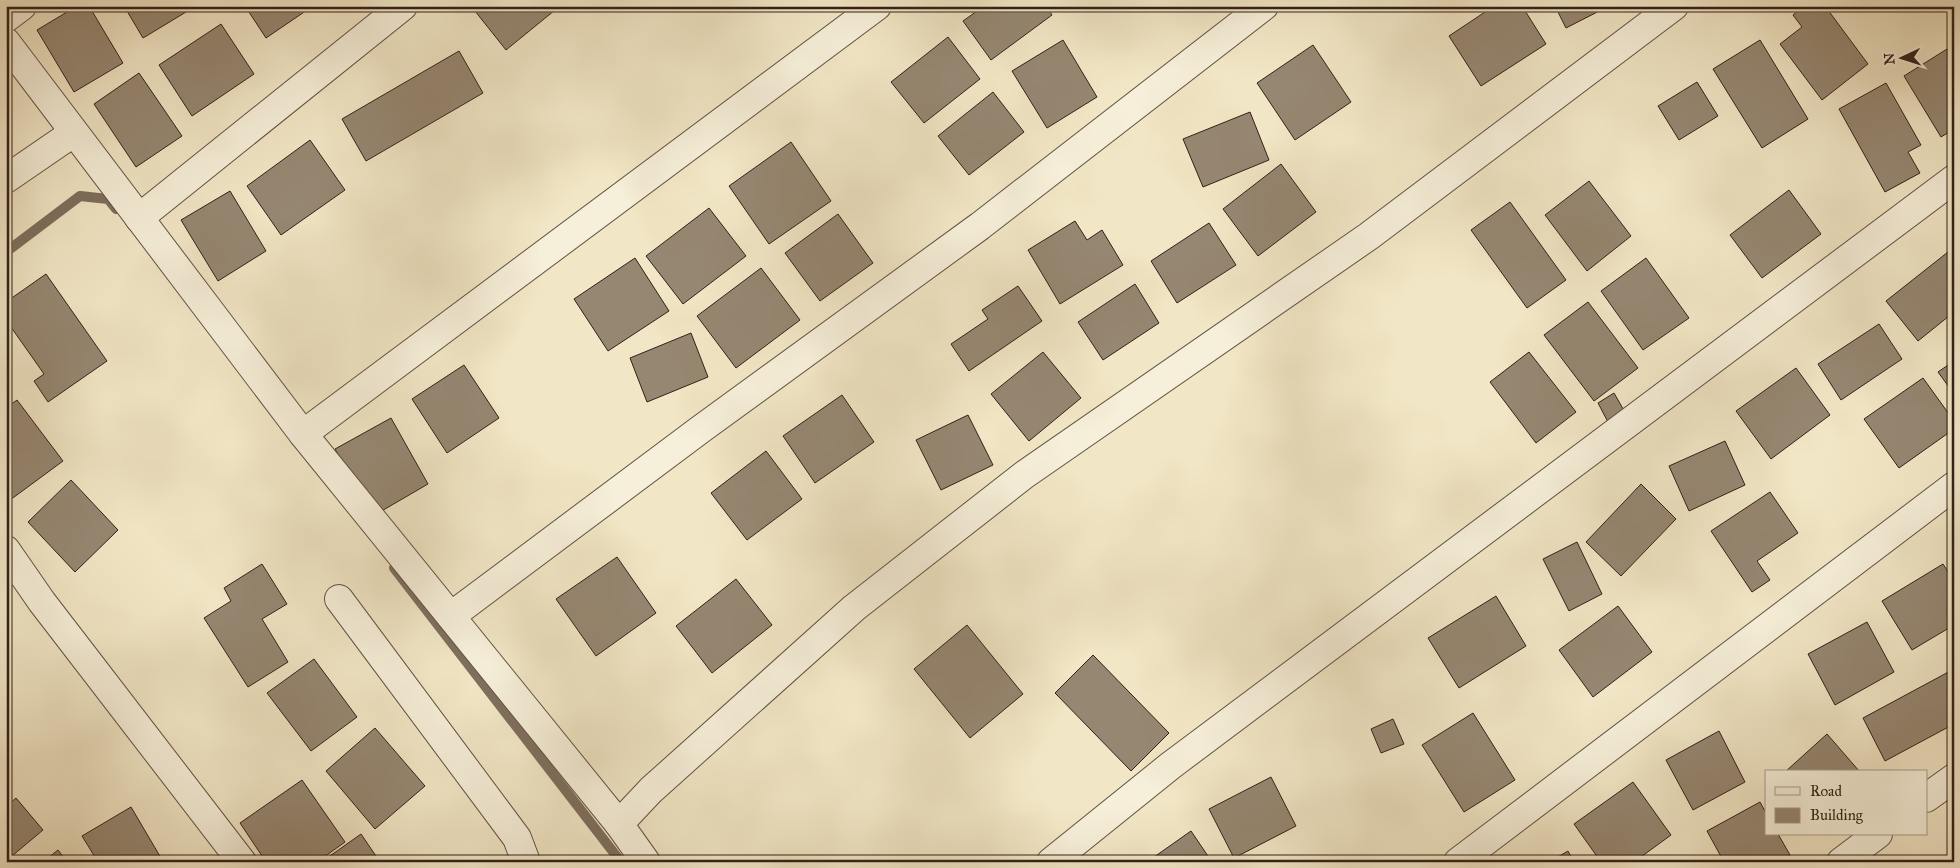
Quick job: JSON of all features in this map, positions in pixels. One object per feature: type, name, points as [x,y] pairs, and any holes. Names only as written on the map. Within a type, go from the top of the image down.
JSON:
[{"type":"street","points":[[6,18],[22,6]]},
{"type":"street","points":[[139,218],[403,6]]},
{"type":"street","points":[[303,434],[877,6]]},
{"type":"street","points":[[451,616],[701,429],[980,226],[1264,6]]},
{"type":"street","points":[[619,824],[651,790],[854,608],[1024,475],[1369,236],[1674,6]]},
{"type":"street","points":[[6,42],[73,133],[303,434],[619,824],[646,862]]},
{"type":"street","points":[[6,179],[73,133]]},
{"type":"street","points":[[1051,862],[1170,766],[1954,179]]},
{"type":"street","points":[[1458,862],[1954,486]]},
{"type":"street","points":[[6,550],[42,602],[242,862]]},
{"type":"street","points":[[339,600],[516,838],[526,862]]},
{"type":"street","points":[[1928,797],[1954,778]]},
{"type":"street","points":[[1842,862],[1875,836]]},
{"type":"building","points":[[77,6],[89,6],[123,63],[74,92],[37,30]]},
{"type":"building","points":[[124,6],[196,6],[143,38]]},
{"type":"building","points":[[245,6],[313,6],[266,38]]},
{"type":"building","points":[[471,6],[560,6],[506,50]]},
{"type":"building","points":[[984,6],[1046,6],[1052,15],[991,60],[963,21]]},
{"type":"building","points":[[1494,6],[1522,6],[1546,44],[1481,86],[1449,36]]},
{"type":"building","points":[[1555,6],[1609,6],[1566,28]]},
{"type":"building","points":[[1804,6],[1825,6],[1868,64],[1822,100],[1780,44],[1802,27],[1793,15]]},
{"type":"building","points":[[221,24],[254,74],[192,116],[159,65]]},
{"type":"building","points":[[948,37],[980,79],[924,123],[891,82]]},
{"type":"building","points":[[1063,40],[1097,97],[1047,128],[1012,71]]},
{"type":"building","points":[[1760,40],[1808,119],[1762,148],[1713,69]]},
{"type":"building","points":[[1313,45],[1351,102],[1295,140],[1257,83]]},
{"type":"building","points":[[1947,49],[1954,61],[1954,129],[1941,137],[1904,76]]},
{"type":"building","points":[[459,51],[483,93],[366,161],[342,119]]},
{"type":"building","points":[[139,73],[182,136],[136,167],[94,104]]},
{"type":"building","points":[[1697,82],[1718,116],[1679,140],[1658,106]]},
{"type":"building","points":[[1886,83],[1921,145],[1908,152],[1920,173],[1885,192],[1839,109]]},
{"type":"building","points":[[993,92],[1024,132],[969,175],[938,136]]},
{"type":"building","points":[[1250,112],[1269,160],[1203,187],[1183,139]]},
{"type":"building","points":[[310,140],[345,190],[281,235],[247,186]]},
{"type":"building","points":[[791,142],[831,201],[769,244],[729,186]]},
{"type":"building","points":[[1281,164],[1316,212],[1258,256],[1223,209]]},
{"type":"building","points":[[1589,181],[1631,236],[1587,271],[1545,215]]},
{"type":"building","points":[[1789,190],[1821,234],[1762,278],[1730,235]]},
{"type":"building","points":[[230,191],[266,251],[218,281],[181,220]]},
{"type":"building","points":[[1510,202],[1566,280],[1527,308],[1471,230]]},
{"type":"building","points":[[709,208],[746,256],[683,304],[646,256]]},
{"type":"building","points":[[838,214],[873,263],[820,301],[785,253]]},
{"type":"building","points":[[1075,221],[1087,240],[1102,230],[1123,265],[1060,304],[1028,250]]},
{"type":"building","points":[[1209,223],[1236,265],[1177,303],[1151,261]]},
{"type":"building","points":[[1948,252],[1954,259],[1954,312],[1918,341],[1886,301]]},
{"type":"building","points":[[635,258],[669,311],[608,351],[574,299]]},
{"type":"building","points":[[1646,258],[1689,318],[1643,350],[1601,291]]},
{"type":"building","points":[[761,268],[800,320],[736,368],[697,316]]},
{"type":"building","points":[[46,274],[107,361],[48,402],[34,381],[44,374],[6,320],[6,302]]},
{"type":"building","points":[[1135,284],[1159,323],[1103,360],[1078,322]]},
{"type":"building","points":[[1018,286],[1042,321],[969,371],[951,344],[988,319],[982,310]]},
{"type":"building","points":[[1588,302],[1638,368],[1594,401],[1544,335]]},
{"type":"building","points":[[1879,324],[1902,359],[1841,400],[1818,364]]},
{"type":"building","points":[[691,333],[708,377],[647,402],[630,358]]},
{"type":"building","points":[[1043,352],[1081,398],[1029,441],[991,394]]},
{"type":"building","points":[[1529,352],[1576,412],[1536,443],[1490,382]]},
{"type":"building","points":[[1954,361],[1954,394],[1938,372]]},
{"type":"building","points":[[464,365],[499,418],[447,453],[412,399]]},
{"type":"building","points":[[1796,368],[1830,415],[1771,459],[1736,411]]},
{"type":"building","points":[[1923,378],[1954,421],[1954,429],[1899,468],[1864,419]]},
{"type":"building","points":[[1614,393],[1626,414],[1609,424],[1598,403]]},
{"type":"building","points":[[842,395],[874,442],[815,483],[783,436]]},
{"type":"building","points":[[17,400],[63,461],[6,503],[6,408]]},
{"type":"building","points":[[968,415],[993,465],[941,490],[916,440]]},
{"type":"building","points":[[391,418],[428,484],[373,516],[335,449]]},
{"type":"building","points":[[1725,441],[1745,485],[1689,511],[1669,466]]},
{"type":"building","points":[[766,451],[802,499],[747,540],[711,493]]},
{"type":"building","points":[[71,480],[118,530],[75,572],[28,522]]},
{"type":"building","points":[[1641,484],[1676,519],[1621,576],[1586,542]]},
{"type":"building","points":[[1770,492],[1798,533],[1757,561],[1770,580],[1752,592],[1711,531]]},
{"type":"building","points":[[1577,542],[1602,594],[1569,611],[1543,559]]},
{"type":"building","points":[[617,557],[656,613],[596,656],[556,599]]},
{"type":"building","points":[[262,564],[287,604],[262,619],[288,662],[248,687],[204,618],[231,601],[224,588]]},
{"type":"building","points":[[1943,564],[1954,581],[1954,625],[1912,650],[1882,601]]},
{"type":"building","points":[[736,579],[772,625],[712,673],[676,626]]},
{"type":"building","points":[[1496,596],[1526,646],[1459,688],[1428,638]]},
{"type":"building","points":[[1618,606],[1652,652],[1593,697],[1559,650]]},
{"type":"building","points":[[1867,622],[1894,672],[1835,705],[1808,654]]},
{"type":"building","points":[[967,625],[1023,694],[970,738],[914,669]]},
{"type":"building","points":[[1093,655],[1169,733],[1131,771],[1055,693]]},
{"type":"building","points":[[314,659],[357,717],[311,751],[267,693]]},
{"type":"building","points":[[1954,669],[1954,724],[1885,761],[1863,718]]},
{"type":"building","points":[[1473,713],[1515,780],[1464,812],[1422,745]]},
{"type":"building","points":[[1393,719],[1404,744],[1381,753],[1371,729]]},
{"type":"building","points":[[375,728],[425,786],[375,829],[326,771]]},
{"type":"building","points":[[1719,731],[1745,782],[1693,810],[1666,760]]},
{"type":"building","points":[[1827,734],[1858,770],[1787,770]]},
{"type":"building","points":[[1271,777],[1296,826],[1234,858],[1209,809]]},
{"type":"building","points":[[302,780],[345,842],[317,862],[266,862],[240,823]]},
{"type":"building","points":[[1633,782],[1671,835],[1634,862],[1601,862],[1574,824]]},
{"type":"building","points":[[16,798],[43,830],[6,861],[6,803],[8,805]]},
{"type":"building","points":[[1760,802],[1765,811],[1765,836],[1779,836],[1790,855],[1778,862],[1724,862],[1707,831]]},
{"type":"building","points":[[131,807],[161,858],[155,862],[98,862],[82,836]]},
{"type":"building","points":[[1191,831],[1212,862],[1147,862]]},
{"type":"building","points":[[361,834],[380,862],[321,862],[337,851]]},
{"type":"building","points":[[58,850],[67,862],[43,862]]},
{"type":"building","points":[[1568,851],[1574,862],[1549,862]]},
{"type":"waterway","points":[[6,252],[80,196],[108,199],[116,209]]},
{"type":"waterway","points":[[394,568],[621,862]]}]
